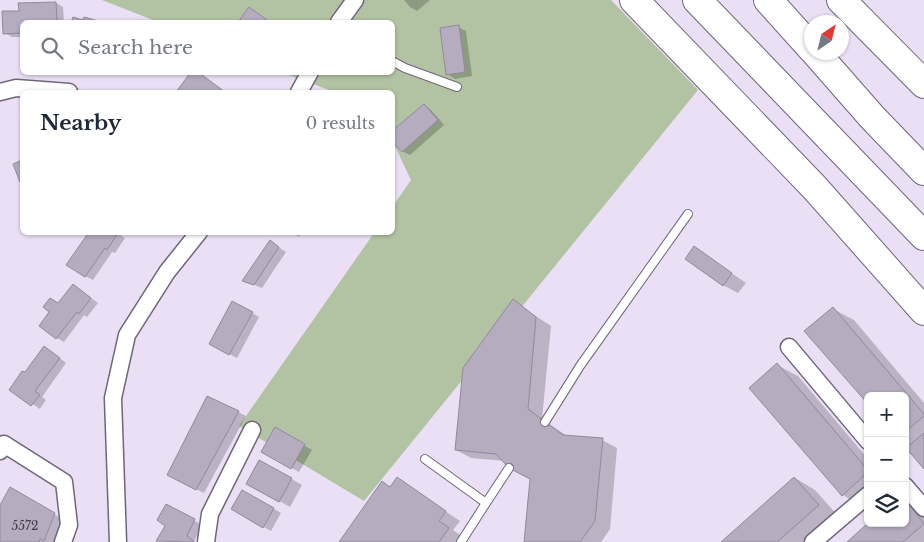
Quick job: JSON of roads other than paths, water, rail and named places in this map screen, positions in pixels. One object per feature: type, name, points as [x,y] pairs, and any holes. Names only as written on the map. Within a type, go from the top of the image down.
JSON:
[{"type":"highway","points":[[634,0],[815,188],[924,311]]},
{"type":"highway","points":[[697,0],[924,236]]},
{"type":"highway","points":[[841,0],[924,84]]},
{"type":"highway","points":[[769,1],[804,34]]},
{"type":"highway","points":[[769,1],[804,40]]},
{"type":"highway","points":[[822,60],[872,117],[924,171]]},
{"type":"highway","points":[[833,60],[924,144]]},
{"type":"highway","points":[[815,188],[858,245],[924,325]]},
{"type":"street","points":[[340,20],[355,0]]},
{"type":"street","points":[[299,90],[308,75]]},
{"type":"street","points":[[0,92],[16,88],[42,90]]},
{"type":"street","points":[[118,542],[113,398],[127,335],[167,272],[197,235]]},
{"type":"street","points":[[789,347],[865,437]]},
{"type":"street","points":[[206,542],[210,514],[252,430]]},
{"type":"street","points":[[0,451],[4,444],[64,482],[69,525],[63,542]]},
{"type":"street","points":[[909,491],[924,508]]},
{"type":"street","points":[[812,542],[864,498]]},
{"type":"lane","points":[[395,63],[457,87]]},
{"type":"lane","points":[[545,422],[580,366],[688,214]]},
{"type":"lane","points":[[425,459],[486,503]]},
{"type":"lane","points":[[460,542],[509,468]]}]
